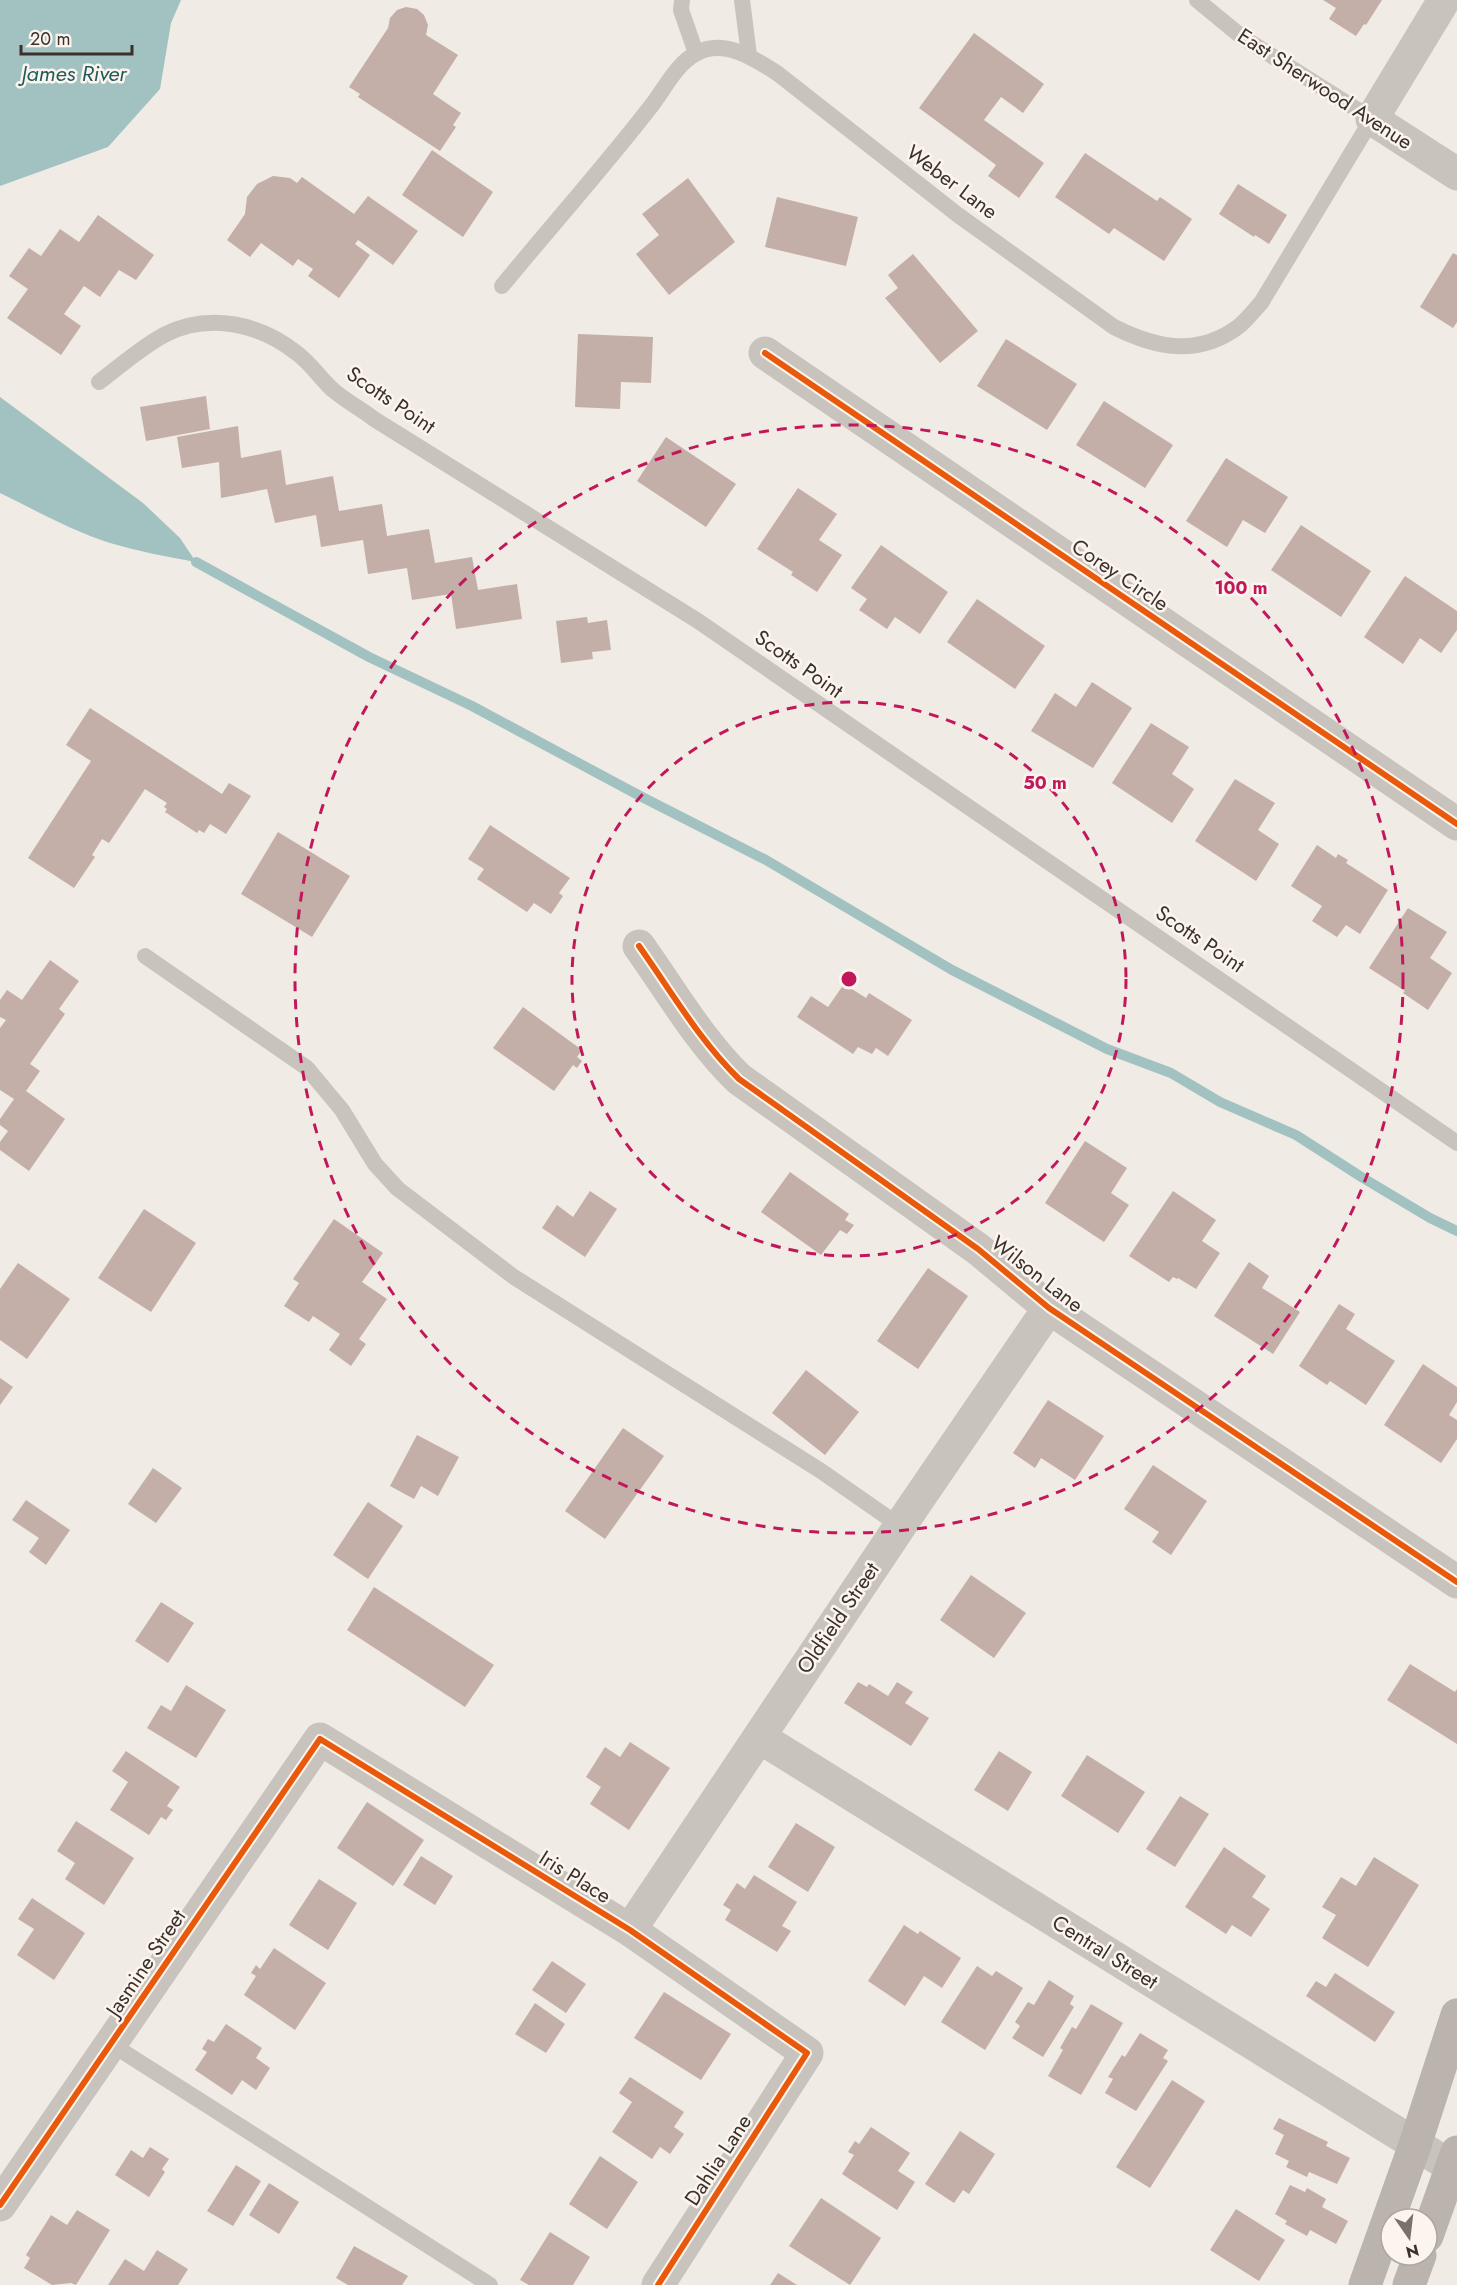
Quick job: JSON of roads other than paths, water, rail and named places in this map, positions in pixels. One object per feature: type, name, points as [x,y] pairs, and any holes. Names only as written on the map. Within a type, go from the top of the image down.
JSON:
[{"type":"main road","points":[[1365,2285],[1415,2145],[1457,2015]]},
{"type":"main road","points":[[1437,2207],[1454,2159]]},
{"type":"main road","points":[[1409,2285],[1416,2267]]},
{"type":"street","points":[[1372,119],[1444,0]]},
{"type":"street","name":"East Sherwood Avenue","points":[[1372,119],[1457,174]]},
{"type":"street","name":"Corey Circle","points":[[765,353],[1457,824]]},
{"type":"street","name":"Wilson Lane","points":[[639,946],[718,1059],[739,1079],[978,1249],[1049,1308],[1457,1582]]},
{"type":"street","name":"Oldfield Street","points":[[630,1930],[1049,1308]]},
{"type":"street","name":"Central Street","points":[[759,1737],[1415,2145],[1454,2159]]},
{"type":"street","name":"Iris Place","points":[[320,1739],[630,1930],[807,2053]]},
{"type":"street","name":"Jasmine Street","points":[[0,2205],[320,1739]]},
{"type":"street","name":"Dahlia Lane","points":[[658,2285],[807,2053]]},
{"type":"lane","points":[[502,286],[652,105],[683,64],[696,53],[681,10],[682,0]]},
{"type":"lane","points":[[742,0],[749,55]]},
{"type":"lane","name":"East Sherwood Avenue","points":[[1197,0],[1242,37],[1372,119]]},
{"type":"lane","name":"Weber Lane","points":[[696,53],[711,48],[749,55],[777,73],[958,215],[1114,327],[1141,340],[1165,346],[1190,346],[1216,339],[1239,326],[1262,303],[1372,119]]},
{"type":"lane","name":"Scotts Point","points":[[99,382],[165,334],[193,323],[221,322],[247,326],[276,338],[299,355],[333,390],[374,419],[698,621],[1457,1143]]},
{"type":"lane","points":[[145,956],[307,1068],[342,1110],[375,1164],[398,1189],[505,1270],[706,1400],[821,1471],[900,1526]]},
{"type":"lane","points":[[111,2044],[490,2285]]},
{"type":"water","name":"James River","points":[[0,0],[181,0],[171,23],[160,89],[108,147],[0,186]]},
{"type":"water","points":[[0,397],[143,503],[180,538],[196,562],[110,543],[82,533],[0,493]]},
{"type":"waterway","points":[[196,562],[369,657],[472,706],[766,860],[952,970],[1107,1049],[1171,1073],[1220,1102],[1296,1135],[1430,1218],[1457,1231]]}]
